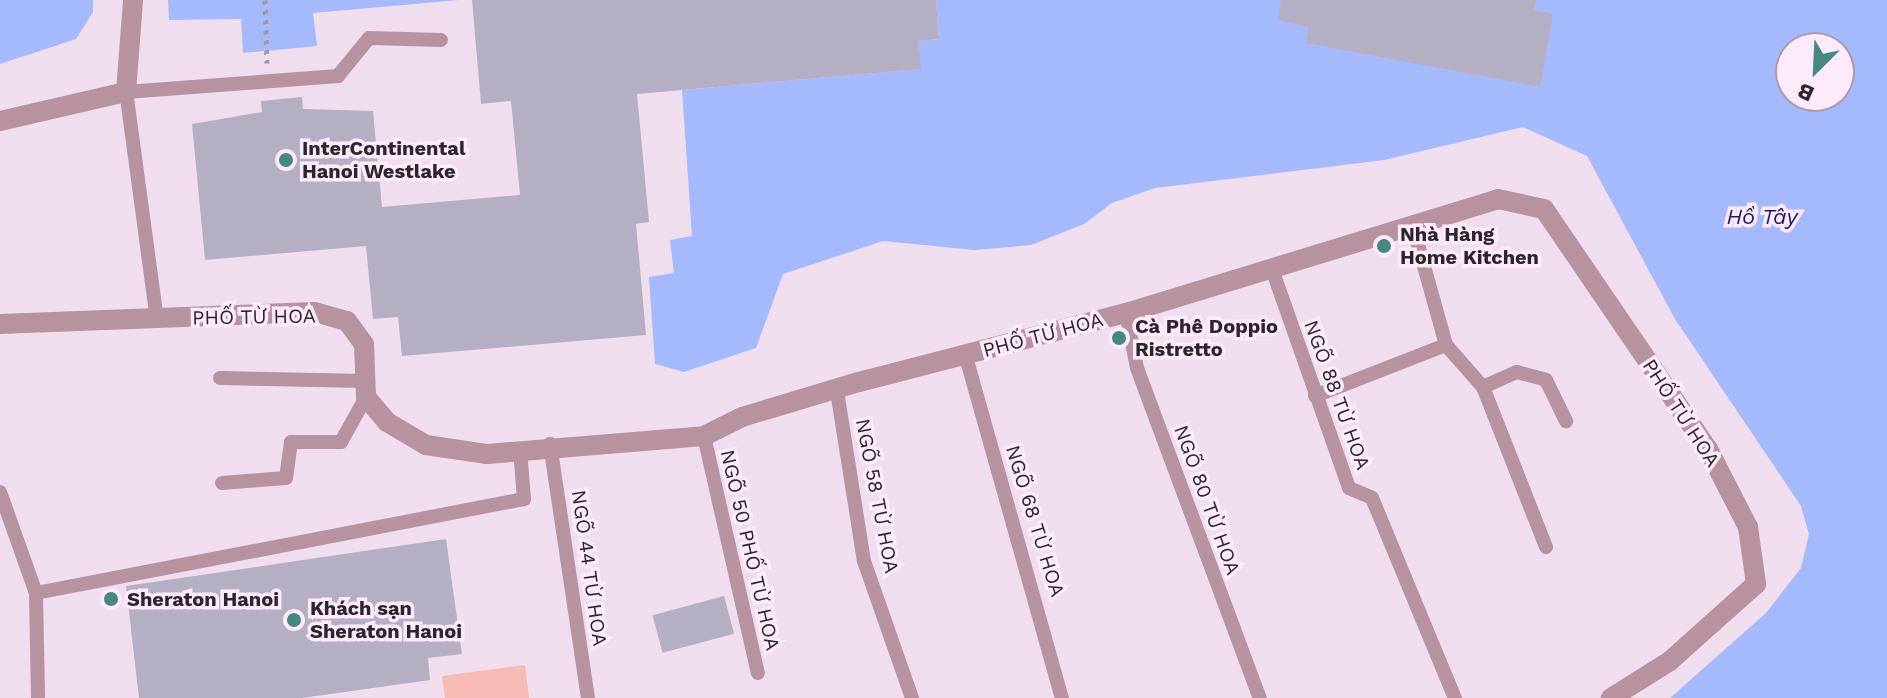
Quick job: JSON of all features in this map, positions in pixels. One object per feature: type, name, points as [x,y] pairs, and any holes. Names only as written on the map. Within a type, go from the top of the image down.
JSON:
[{"type":"street","points":[[0,121],[126,92],[133,0]]},
{"type":"street","name":"PHỐ TỪ HOA","points":[[0,324],[315,312],[347,321],[364,344],[366,389],[387,422],[426,445],[487,454],[550,444],[704,436],[742,417],[1126,313],[1498,199],[1544,209],[1708,449],[1748,527],[1756,584],[1670,661],[1611,698]]},
{"type":"lane","points":[[157,320],[126,92],[268,85],[338,76],[369,38],[441,40]]},
{"type":"lane","points":[[1412,223],[1446,345],[1483,387],[1546,547]]},
{"type":"lane","name":"NGÕ 88 TỪ HOA","points":[[1272,269],[1349,488],[1372,498],[1455,698]]},
{"type":"lane","name":"NGÕ 80 TỪ HOA","points":[[1126,313],[1137,368],[1260,698]]},
{"type":"lane","points":[[1315,396],[1446,345]]},
{"type":"lane","name":"NGÕ 68 TỪ HOA","points":[[966,357],[1062,698]]},
{"type":"lane","points":[[1483,387],[1517,372],[1546,380],[1566,421]]},
{"type":"lane","points":[[220,378],[366,389],[341,442],[291,442],[286,478],[222,483]]},
{"type":"lane","name":"NGÕ 58 TỪ HOA","points":[[837,391],[864,561],[912,698]]},
{"type":"lane","name":"NGÕ 50 PHỐ TỪ HOA","points":[[704,436],[758,673]]},
{"type":"lane","name":"NGÕ 44 TỪ HOA","points":[[550,444],[588,698]]},
{"type":"lane","points":[[36,593],[524,499],[520,449]]},
{"type":"lane","points":[[0,492],[36,593],[38,698]]},
{"type":"path","points":[[265,0],[268,85]]},
{"type":"shaded area","points":[[525,665],[529,698],[445,698],[442,676]]},
{"type":"water","points":[[0,0],[93,0],[93,12],[76,39],[0,64]]},
{"type":"water","points":[[168,0],[459,0],[313,13],[317,46],[243,53],[241,19],[169,20]]},
{"type":"water","name":"Hồ Tây","points":[[936,0],[1887,0],[1887,698],[1670,698],[1766,613],[1801,568],[1809,534],[1801,506],[1675,319],[1587,156],[1523,127],[1384,160],[1155,188],[1112,203],[1084,224],[1031,245],[975,250],[883,241],[783,274],[756,348],[684,372],[655,364],[649,277],[674,273],[670,240],[692,236],[682,90],[920,69],[918,41],[939,39]]},
{"type":"building","name":"InterContinental Hanoi Westlake","points":[[472,0],[936,0],[939,39],[918,41],[921,69],[637,94],[649,222],[636,224],[646,335],[402,356],[398,317],[373,319],[366,246],[205,260],[192,124],[262,112],[261,101],[302,97],[303,109],[373,111],[382,207],[520,195],[511,101],[481,104]]},
{"type":"building","points":[[1281,0],[1536,0],[1534,10],[1553,14],[1540,87],[1306,43],[1309,27],[1278,20]]},
{"type":"building","name":"Khách sạn Sheraton Hanoi","points":[[446,539],[462,654],[428,658],[430,680],[302,698],[139,698],[126,586]]},
{"type":"building","points":[[724,596],[734,634],[663,653],[653,615]]},
{"type":"place","name":"InterContinental Hanoi Westlake","points":[[286,160]]},
{"type":"place","name":"Nhà Hàng Home Kitchen","points":[[1384,246]]},
{"type":"place","name":"Cà Phê Doppio Ristretto","points":[[1119,338]]},
{"type":"place","name":"Sheraton Hanoi","points":[[111,599]]},
{"type":"place","name":"Khách sạn Sheraton Hanoi","points":[[294,620]]}]
